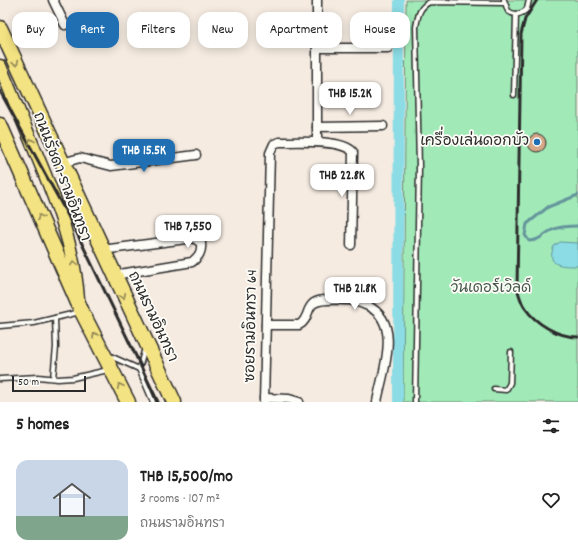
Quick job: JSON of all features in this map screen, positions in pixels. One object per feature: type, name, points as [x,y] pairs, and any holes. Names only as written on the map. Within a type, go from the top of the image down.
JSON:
[{"type":"highway","name":"ถนนรามอินทรา","points":[[0,28],[174,402]]},
{"type":"highway","points":[[0,125],[80,307],[113,369],[128,402]]},
{"type":"main road","name":"ถนนรัชดา-รามอินทรา","points":[[0,66],[52,193],[67,234],[76,274],[80,307]]},
{"type":"street","points":[[53,0],[64,25]]},
{"type":"street","points":[[317,0],[317,12]]},
{"type":"street","points":[[317,48],[318,142]]},
{"type":"street","points":[[317,127],[383,126]]},
{"type":"street","name":"ซอยรามอินทรา 64","points":[[299,402],[289,399],[264,400],[271,149],[278,142],[318,142],[345,146],[353,152],[351,245]]},
{"type":"street","points":[[62,163],[80,158],[111,166],[196,155]]},
{"type":"street","points":[[102,250],[194,238],[201,243],[202,249],[199,255],[192,262],[114,275]]},
{"type":"street","points":[[266,325],[299,325],[304,323],[312,305],[319,301],[352,300],[371,308],[384,320],[387,328],[388,342],[377,402]]},
{"type":"lane","points":[[415,402],[419,167],[416,27],[419,12],[424,5],[430,2],[504,2],[508,11],[520,14],[527,9],[529,0]]},
{"type":"lane","points":[[514,95],[516,14]]},
{"type":"lane","points":[[0,326],[34,323],[55,318],[80,307]]},
{"type":"lane","points":[[53,378],[56,347],[55,318]]},
{"type":"lane","points":[[146,344],[139,369],[153,402]]},
{"type":"lane","points":[[494,389],[506,390],[510,383],[511,352]]},
{"type":"lane","points":[[105,354],[139,369]]},
{"type":"lane","points":[[0,378],[72,378],[113,369]]},
{"type":"green space","name":"วันเดอร์เวิลด์","points":[[406,0],[578,0],[578,402],[403,402],[406,48],[410,48],[410,12],[406,12]]},
{"type":"water","points":[[560,242],[578,243],[578,266],[561,265],[554,262],[552,253],[554,246]]},
{"type":"building","name":"เครื่องเล่นดอกบัว","points":[[533,134],[541,134],[546,139],[544,150],[541,152],[533,152],[528,147],[528,139]]},
{"type":"waterway","points":[[398,402],[399,0]]},
{"type":"waterway","points":[[578,195],[548,207],[527,224],[525,235],[529,241],[533,241],[555,229],[565,226],[578,226]]},
{"type":"railway","points":[[537,0],[525,19],[521,34],[517,288],[524,306],[541,324],[563,335],[578,337]]},
{"type":"railway","points":[[0,91],[73,225],[158,402]]},
{"type":"place","name":"เครื่องเล่นดอกบัว","points":[[537,142]]}]
